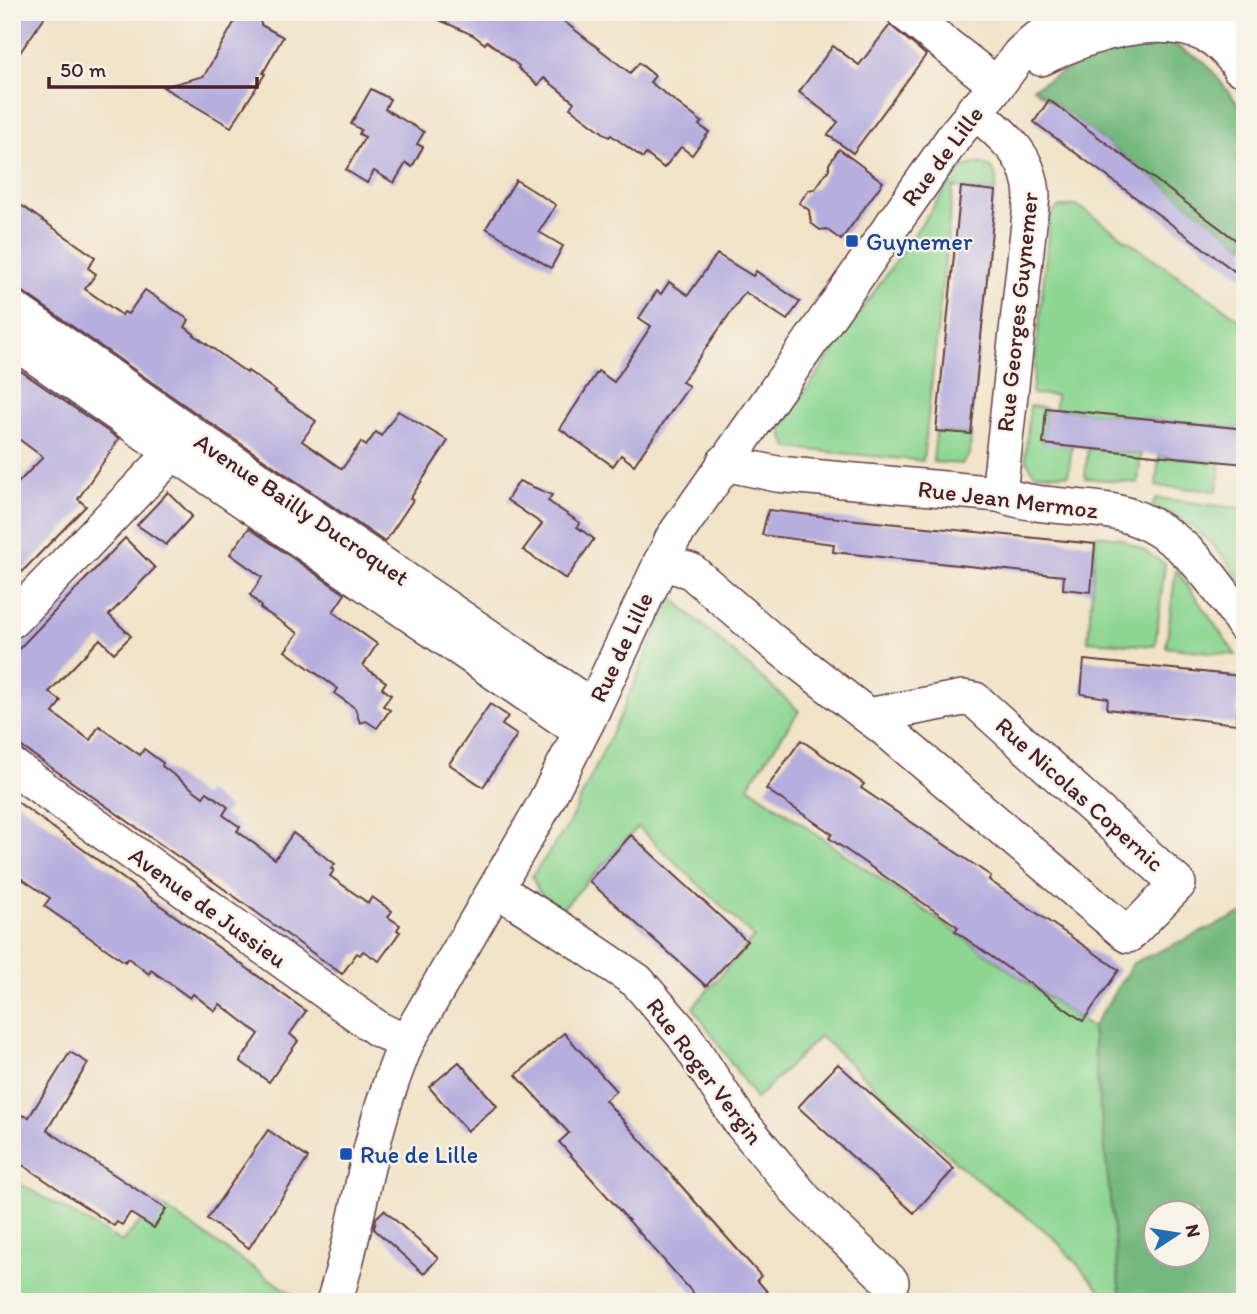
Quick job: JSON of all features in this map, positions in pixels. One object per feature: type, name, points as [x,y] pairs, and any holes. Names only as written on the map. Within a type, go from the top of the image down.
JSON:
[{"type":"street","name":"Rue Georges Guynemer","points":[[904,12],[985,98],[1007,139],[1024,162],[1031,181],[1032,196],[999,494]]},
{"type":"street","name":"Rue de Lille","points":[[334,1302],[350,1250],[374,1136],[407,1043],[543,807],[673,538],[910,198],[985,98],[1020,54],[1034,41],[1087,12]]},
{"type":"street","points":[[1229,12],[1230,30],[1241,71]]},
{"type":"street","name":"Rue de Lille","points":[[985,98],[1033,62],[1057,50],[1141,26],[1160,25],[1197,31],[1224,47],[1241,71]]},
{"type":"street","name":"Avenue Bailly Ducroquet","points":[[12,308],[182,443]]},
{"type":"street","name":"Avenue Bailly Ducroquet","points":[[12,340],[182,443],[587,720]]},
{"type":"street","points":[[12,620],[182,443]]},
{"type":"street","name":"Rue Jean Mermoz","points":[[724,463],[777,474],[999,494],[1016,500],[1112,512],[1153,526],[1188,551],[1208,572],[1245,626]]},
{"type":"street","name":"Rue Nicolas Copernic","points":[[661,562],[691,571],[773,642],[869,716],[1128,935],[1178,884],[979,702],[963,698],[869,716]]},
{"type":"street","name":"Avenue de Jussieu","points":[[12,766],[367,1021],[407,1043]]},
{"type":"street","name":"Rue Roger Vergin","points":[[496,889],[637,981],[683,1034],[739,1120],[805,1200],[891,1282]]},
{"type":"green space","points":[[1167,41],[1205,62],[1245,113],[1245,247],[1033,88],[1114,45]]},
{"type":"green space","points":[[978,163],[994,172],[996,191],[953,187],[923,461],[789,448],[781,426],[952,180],[964,167]]},
{"type":"green space","points":[[1077,205],[1245,323],[1245,429],[1055,409],[1056,395],[1032,394],[1050,217],[1057,208]]},
{"type":"green space","points":[[1030,406],[1046,408],[1043,443],[1072,446],[1068,475],[1034,473],[1025,458]]},
{"type":"green space","points":[[936,431],[971,434],[970,454],[962,464],[933,462]]},
{"type":"green space","points":[[1088,448],[1141,454],[1138,483],[1085,478]]},
{"type":"green space","points":[[1159,456],[1221,462],[1217,491],[1156,486]]},
{"type":"green space","points":[[1156,498],[1245,509],[1245,588],[1225,559],[1201,534],[1178,518],[1152,506]]},
{"type":"green space","points":[[1096,535],[1120,538],[1165,564],[1155,646],[1088,641]]},
{"type":"green space","points":[[1176,569],[1236,655],[1166,647]]},
{"type":"green space","points":[[671,597],[799,711],[748,786],[1092,1028],[1121,1302],[1111,1302],[1052,1236],[965,1170],[820,1036],[756,1099],[693,1007],[754,937],[638,827],[562,909],[539,892],[532,876],[567,827],[622,712]]},
{"type":"green space","points":[[1245,912],[1245,1302],[1121,1302],[1092,1028],[1133,963]]},
{"type":"green space","points":[[12,1179],[122,1242],[157,1203],[304,1302],[12,1302]]},
{"type":"building","points":[[18,12],[48,12],[12,64],[12,21]]},
{"type":"building","points":[[240,12],[258,12],[261,25],[283,37],[263,73],[265,74],[231,127],[163,87],[204,76]]},
{"type":"building","points":[[422,12],[552,12],[630,73],[639,63],[655,76],[650,82],[702,122],[699,125],[709,132],[692,155],[681,147],[664,168],[646,154],[643,158],[611,135],[609,137],[570,108],[574,102],[544,78],[538,85],[487,41],[485,44],[473,35]]},
{"type":"building","points":[[890,25],[926,55],[853,153],[828,135],[838,122],[799,92],[833,46],[859,65]]},
{"type":"building","points":[[371,89],[390,99],[385,109],[424,132],[417,144],[423,147],[412,167],[406,163],[394,183],[374,171],[367,183],[346,170],[365,137],[359,134],[361,130],[351,124]]},
{"type":"building","points":[[1049,100],[1245,247],[1245,279],[1034,122]]},
{"type":"building","points":[[839,149],[883,182],[841,240],[826,229],[820,230],[811,223],[809,210],[799,203],[809,190],[815,189]]},
{"type":"building","points":[[516,180],[556,205],[539,232],[563,246],[551,268],[486,228]]},
{"type":"building","points":[[961,187],[996,191],[971,434],[936,431]]},
{"type":"building","points":[[12,199],[95,257],[88,268],[96,274],[85,289],[122,315],[124,312],[128,314],[145,290],[189,320],[185,327],[194,335],[316,421],[302,441],[342,469],[361,442],[366,446],[376,432],[381,436],[398,411],[448,441],[385,542],[12,284]]},
{"type":"building","points":[[717,254],[753,276],[756,271],[800,302],[787,320],[745,292],[682,382],[689,386],[634,465],[621,455],[613,466],[560,429],[598,371],[614,382],[651,326],[639,318],[657,291],[661,294],[669,282],[688,295]]},
{"type":"building","points":[[12,365],[119,439],[78,499],[86,506],[12,582],[12,489],[43,457],[12,434]]},
{"type":"building","points":[[1046,408],[1245,429],[1245,464],[1043,444]]},
{"type":"building","points":[[519,481],[552,495],[548,501],[580,523],[577,527],[594,539],[566,579],[523,550],[542,524],[507,500]]},
{"type":"building","points":[[168,492],[192,516],[166,545],[137,525]]},
{"type":"building","points":[[768,510],[1095,544],[1091,592],[1063,589],[1064,576],[833,552],[834,544],[762,535]]},
{"type":"building","points":[[249,528],[345,594],[333,612],[377,644],[363,666],[386,682],[382,688],[391,695],[383,706],[390,710],[377,728],[366,721],[360,723],[355,708],[334,693],[338,689],[285,651],[298,633],[260,608],[250,595],[262,577],[230,554]]},
{"type":"building","points":[[125,538],[155,568],[109,615],[131,636],[114,653],[100,639],[49,692],[61,701],[53,713],[90,740],[99,726],[140,755],[144,749],[203,797],[207,792],[228,807],[223,815],[240,827],[237,831],[275,859],[293,833],[335,864],[330,876],[368,903],[372,897],[392,911],[388,917],[400,925],[397,930],[400,932],[379,961],[363,951],[360,955],[357,953],[342,974],[12,740],[12,656]]},
{"type":"building","points":[[1084,660],[1241,676],[1236,724],[1107,709],[1108,698],[1081,694]]},
{"type":"building","points":[[490,704],[508,716],[502,725],[517,735],[483,787],[449,764]]},
{"type":"building","points":[[801,740],[864,784],[861,788],[991,876],[989,880],[1119,970],[1083,1021],[955,931],[958,927],[829,838],[832,834],[766,789]]},
{"type":"building","points":[[12,798],[306,1011],[290,1034],[298,1041],[269,1082],[240,1061],[259,1034],[220,1004],[215,1011],[193,994],[190,998],[151,970],[149,974],[128,958],[125,962],[44,906],[50,898],[12,872]]},
{"type":"building","points":[[631,835],[747,941],[706,986],[589,881]]},
{"type":"building","points":[[564,1033],[616,1091],[605,1100],[761,1276],[757,1280],[776,1302],[701,1302],[559,1142],[569,1133],[516,1075]]},
{"type":"building","points":[[70,1052],[88,1063],[47,1130],[166,1209],[154,1228],[130,1213],[122,1225],[117,1222],[114,1226],[12,1158],[12,1113],[29,1117]]},
{"type":"building","points":[[459,1062],[497,1106],[467,1131],[429,1087]]},
{"type":"building","points":[[838,1064],[954,1169],[914,1213],[798,1107]]},
{"type":"building","points":[[268,1130],[308,1158],[249,1248],[207,1219]]},
{"type":"building","points":[[384,1210],[438,1258],[424,1274],[374,1229],[376,1218]]},
{"type":"place","name":"Guynemer","points":[[852,241]]},
{"type":"place","name":"Rue de Lille","points":[[346,1154]]}]
